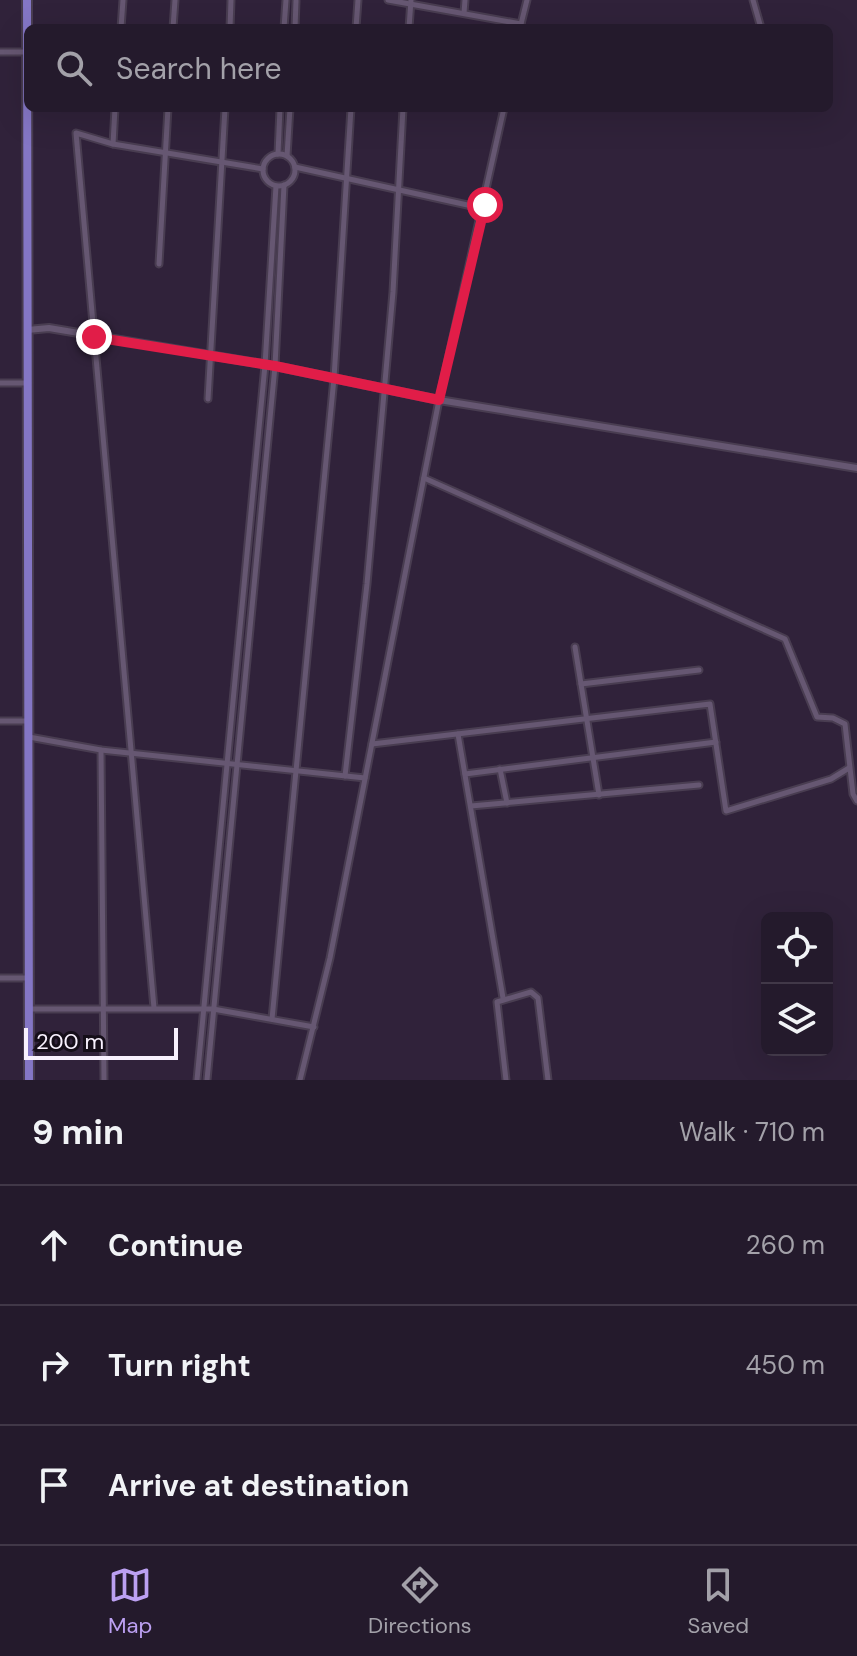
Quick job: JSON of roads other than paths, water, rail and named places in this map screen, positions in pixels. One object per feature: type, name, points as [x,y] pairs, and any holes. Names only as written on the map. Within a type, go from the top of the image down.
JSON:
[{"type":"highway","points":[[27,0],[27,24]]},
{"type":"highway","points":[[27,112],[29,1080]]},
{"type":"street","points":[[121,24],[123,0]]},
{"type":"street","points":[[173,24],[175,0]]},
{"type":"street","points":[[230,24],[231,0]]},
{"type":"street","points":[[284,24],[286,0],[298,1],[295,24]]},
{"type":"street","points":[[356,24],[358,0]]},
{"type":"street","points":[[388,0],[512,24]]},
{"type":"street","points":[[464,13],[465,0]]},
{"type":"street","points":[[521,24],[527,0]]},
{"type":"street","points":[[753,0],[760,24]]},
{"type":"street","points":[[409,24],[411,2]]},
{"type":"street","points":[[0,52],[24,52]]},
{"type":"street","points":[[113,144],[115,112]]},
{"type":"street","points":[[159,264],[168,112]]},
{"type":"street","points":[[208,399],[225,112]]},
{"type":"street","points":[[278,154],[280,112]]},
{"type":"street","points":[[290,112],[287,156],[295,167],[347,181],[472,206]]},
{"type":"street","points":[[272,1019],[334,378],[351,112]]},
{"type":"street","points":[[345,776],[367,584],[393,292],[403,112]]},
{"type":"street","points":[[300,1080],[314,1027],[372,744],[439,400],[503,112]]},
{"type":"street","points":[[154,1008],[76,133],[113,144],[263,169]]},
{"type":"street","points":[[287,156],[278,154],[266,160],[263,169],[266,180],[276,186],[284,185],[294,176],[295,167]]},
{"type":"street","points":[[207,1080],[275,366],[284,185]]},
{"type":"street","points":[[197,1080],[265,365],[276,186]]},
{"type":"street","points":[[27,330],[49,328],[275,366],[439,400],[857,468]]},
{"type":"street","points":[[0,383],[27,383]]},
{"type":"street","points":[[424,478],[785,639],[817,717],[833,718],[845,724],[857,801]]},
{"type":"street","points":[[575,647],[599,795]]},
{"type":"street","points":[[581,684],[699,670]]},
{"type":"street","points":[[372,744],[710,704],[726,811],[831,779],[850,767]]},
{"type":"street","points":[[0,721],[28,721]]},
{"type":"street","points":[[458,734],[503,998]]},
{"type":"street","points":[[28,737],[101,750],[365,778]]},
{"type":"street","points":[[465,774],[716,742]]},
{"type":"street","points":[[101,750],[104,1080]]},
{"type":"street","points":[[500,769],[507,803]]},
{"type":"street","points":[[471,806],[699,785]]},
{"type":"street","points":[[0,978],[29,978]]},
{"type":"street","points":[[506,1080],[497,1003],[503,998],[531,992],[537,995],[548,1080]]},
{"type":"street","points":[[29,1009],[213,1009],[314,1027]]}]
